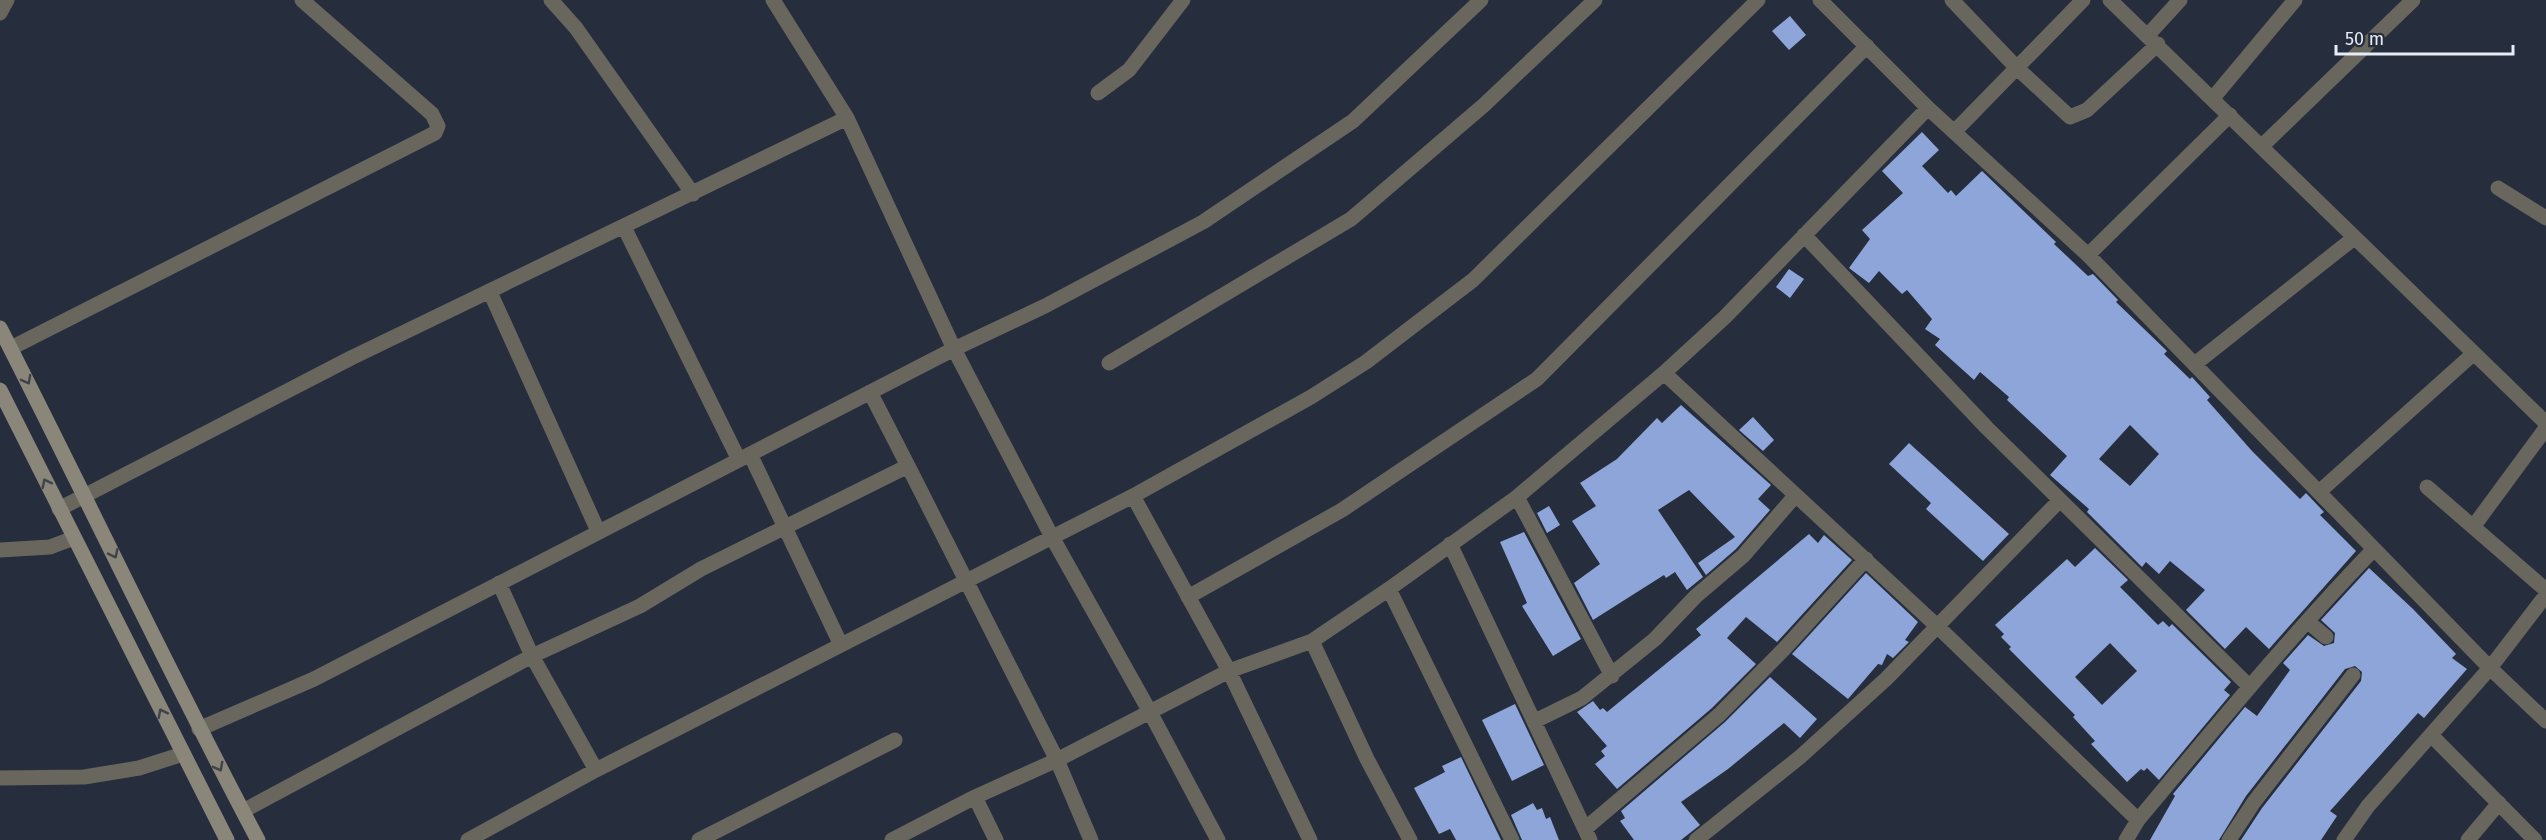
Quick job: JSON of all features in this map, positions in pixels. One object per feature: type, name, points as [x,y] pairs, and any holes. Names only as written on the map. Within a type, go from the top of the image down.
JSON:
[{"type":"street","points":[[0,13],[7,0]]},
{"type":"street","points":[[10,348],[435,133],[438,126],[432,114],[302,0]]},
{"type":"street","points":[[550,0],[576,28],[693,194]]},
{"type":"street","points":[[773,0],[847,118],[954,349],[1052,537],[1150,712],[1218,840]]},
{"type":"street","points":[[1098,93],[1129,70],[1183,0]]},
{"type":"street","points":[[199,729],[314,680],[598,531],[954,349],[1045,306],[1203,222],[1353,121],[1481,0]]},
{"type":"street","points":[[1108,363],[1351,219],[1484,105],[1595,0]]},
{"type":"street","points":[[472,839],[596,770],[1133,496],[1311,397],[1366,362],[1473,280],[1758,0]]},
{"type":"street","points":[[1820,0],[1928,108],[2088,255],[2196,363],[2490,668],[2546,721]]},
{"type":"street","points":[[1952,0],[2017,68],[2070,117],[2087,110],[2153,40],[2180,0]]},
{"type":"street","points":[[1954,132],[2083,0]]},
{"type":"street","points":[[2110,0],[2546,423]]},
{"type":"street","points":[[2213,98],[2295,0]]},
{"type":"street","points":[[2262,146],[2413,0]]},
{"type":"street","points":[[1188,597],[1342,510],[1537,379],[1867,46]]},
{"type":"street","points":[[896,839],[975,796],[1057,760],[1229,672],[1312,641],[1389,589],[1517,496],[1578,442],[1664,373],[1725,317],[1928,108]]},
{"type":"street","points":[[2088,255],[2230,115]]},
{"type":"street","points":[[59,509],[351,358],[847,118]]},
{"type":"street","points":[[2498,188],[2546,218]]},
{"type":"street","points":[[624,226],[744,457],[785,527],[841,645]]},
{"type":"street","points":[[1804,235],[1879,316],[2060,501],[2250,687]]},
{"type":"street","points":[[2196,363],[2354,237]]},
{"type":"street","points":[[490,292],[598,531]]},
{"type":"street","points":[[0,328],[86,496],[199,729],[258,840]]},
{"type":"street","points":[[2319,492],[2473,354]]},
{"type":"street","points":[[1664,373],[1866,559],[2138,820]]},
{"type":"street","points":[[0,390],[227,840]]},
{"type":"street","points":[[870,392],[1057,760],[1091,840]]},
{"type":"street","points":[[2473,527],[2546,428]]},
{"type":"street","points":[[243,812],[532,656],[640,606],[701,569],[908,466]]},
{"type":"street","points":[[2427,487],[2546,590]]},
{"type":"street","points":[[1133,496],[1229,672],[1310,840]]},
{"type":"street","points":[[1517,496],[1612,676]]},
{"type":"street","points":[[1535,721],[1582,698],[1655,639],[1696,596],[1743,556],[1795,496]]},
{"type":"street","points":[[1696,840],[1800,757],[1886,679],[2060,501]]},
{"type":"street","points":[[0,550],[50,547],[74,538]]},
{"type":"street","points":[[1450,544],[1588,834],[1719,715],[1784,650],[1866,559]]},
{"type":"street","points":[[2126,840],[2138,820],[2250,687],[2374,549]]},
{"type":"street","points":[[499,583],[532,656],[596,770]]},
{"type":"street","points":[[1389,589],[1512,840]]},
{"type":"street","points":[[2344,840],[2368,806],[2490,668],[2546,595]]},
{"type":"street","points":[[2307,621],[2326,637]]},
{"type":"street","points":[[1312,641],[1367,759],[1410,840]]},
{"type":"street","points":[[2229,840],[2254,802],[2353,675]]},
{"type":"street","points":[[2431,735],[2535,840]]},
{"type":"street","points":[[699,840],[895,740]]},
{"type":"street","points":[[0,778],[84,777],[139,768],[183,754]]},
{"type":"street","points":[[975,796],[996,840]]},
{"type":"street","points":[[2468,840],[2499,803]]},
{"type":"building","points":[[1790,16],[1806,35],[1789,50],[1772,31]]},
{"type":"building","points":[[1922,132],[1939,150],[1922,166],[1948,193],[1951,190],[1956,196],[1982,171],[2088,276],[2093,274],[2118,300],[2116,302],[2167,351],[2164,354],[2190,379],[2192,377],[2210,397],[2207,400],[2252,451],[2300,499],[2306,493],[2324,512],[2320,515],[2356,551],[2269,649],[2246,627],[2225,649],[2186,610],[2205,590],[2170,561],[2159,574],[2146,562],[2142,567],[2087,512],[2089,509],[2050,475],[2067,456],[2007,400],[2009,397],[1980,372],[1974,380],[1935,345],[1940,339],[1925,329],[1932,319],[1907,290],[1902,294],[1879,271],[1869,283],[1849,268],[1870,239],[1862,230],[1903,193],[1882,171]],"holes":[[[2130,425],[2159,454],[2130,486],[2099,459]]]},
{"type":"building","points":[[1789,269],[1804,279],[1790,298],[1776,287]]},
{"type":"building","points":[[1681,405],[1771,485],[1758,499],[1770,510],[1736,549],[1706,575],[1698,563],[1735,537],[1689,490],[1658,510],[1703,577],[1687,590],[1675,572],[1666,578],[1664,575],[1593,620],[1574,583],[1600,564],[1572,521],[1596,506],[1580,483],[1617,459],[1657,418],[1662,423]]},
{"type":"building","points":[[1753,417],[1774,440],[1763,451],[1739,430]]},
{"type":"building","points":[[1909,443],[2009,534],[1983,561],[1926,509],[1931,503],[1889,464]]},
{"type":"building","points":[[1549,506],[1560,525],[1547,533],[1537,513]]},
{"type":"building","points":[[1524,532],[1581,639],[1553,656],[1522,606],[1527,603],[1500,542]]},
{"type":"building","points":[[1809,534],[1818,543],[1824,535],[1852,560],[1777,642],[1746,617],[1727,638],[1756,664],[1712,708],[1617,789],[1595,764],[1605,756],[1601,751],[1607,746],[1577,712],[1593,701],[1600,710],[1603,708],[1607,712],[1701,635],[1696,629]]},
{"type":"building","points":[[2095,548],[2128,580],[2120,587],[2158,625],[2163,621],[2169,627],[2172,624],[2231,682],[2224,690],[2230,695],[2159,780],[2147,768],[2144,771],[2141,769],[2127,782],[2091,744],[2095,741],[2073,717],[2075,715],[2009,649],[2011,647],[2001,637],[2004,634],[1995,625],[2067,559],[2075,567]],"holes":[[[2110,643],[2137,671],[2102,705],[2075,677]]]},
{"type":"building","points":[[2369,568],[2456,654],[2452,658],[2467,669],[2424,718],[2418,713],[2330,811],[2337,816],[2321,840],[2241,840],[2262,808],[2361,681],[2362,672],[2355,666],[2345,669],[2246,796],[2219,840],[2150,840],[2175,796],[2173,794],[2245,707],[2257,716],[2290,670],[2283,663],[2308,635],[2324,646],[2334,643],[2335,633],[2321,620]]},
{"type":"building","points":[[1866,573],[1918,622],[1905,640],[1909,642],[1893,658],[1887,654],[1882,665],[1878,664],[1848,699],[1792,654]]},
{"type":"building","points":[[1770,677],[1817,719],[1800,738],[1784,723],[1728,769],[1681,802],[1700,825],[1681,840],[1634,840],[1620,821],[1625,818],[1621,811],[1725,722]]},
{"type":"building","points":[[1515,704],[1544,765],[1512,781],[1482,720]]},
{"type":"building","points":[[1461,757],[1501,840],[1456,840],[1450,829],[1439,834],[1414,788],[1445,772],[1442,766]]},
{"type":"building","points":[[1533,803],[1537,810],[1542,808],[1546,819],[1550,817],[1559,840],[1522,840],[1511,815]]}]
